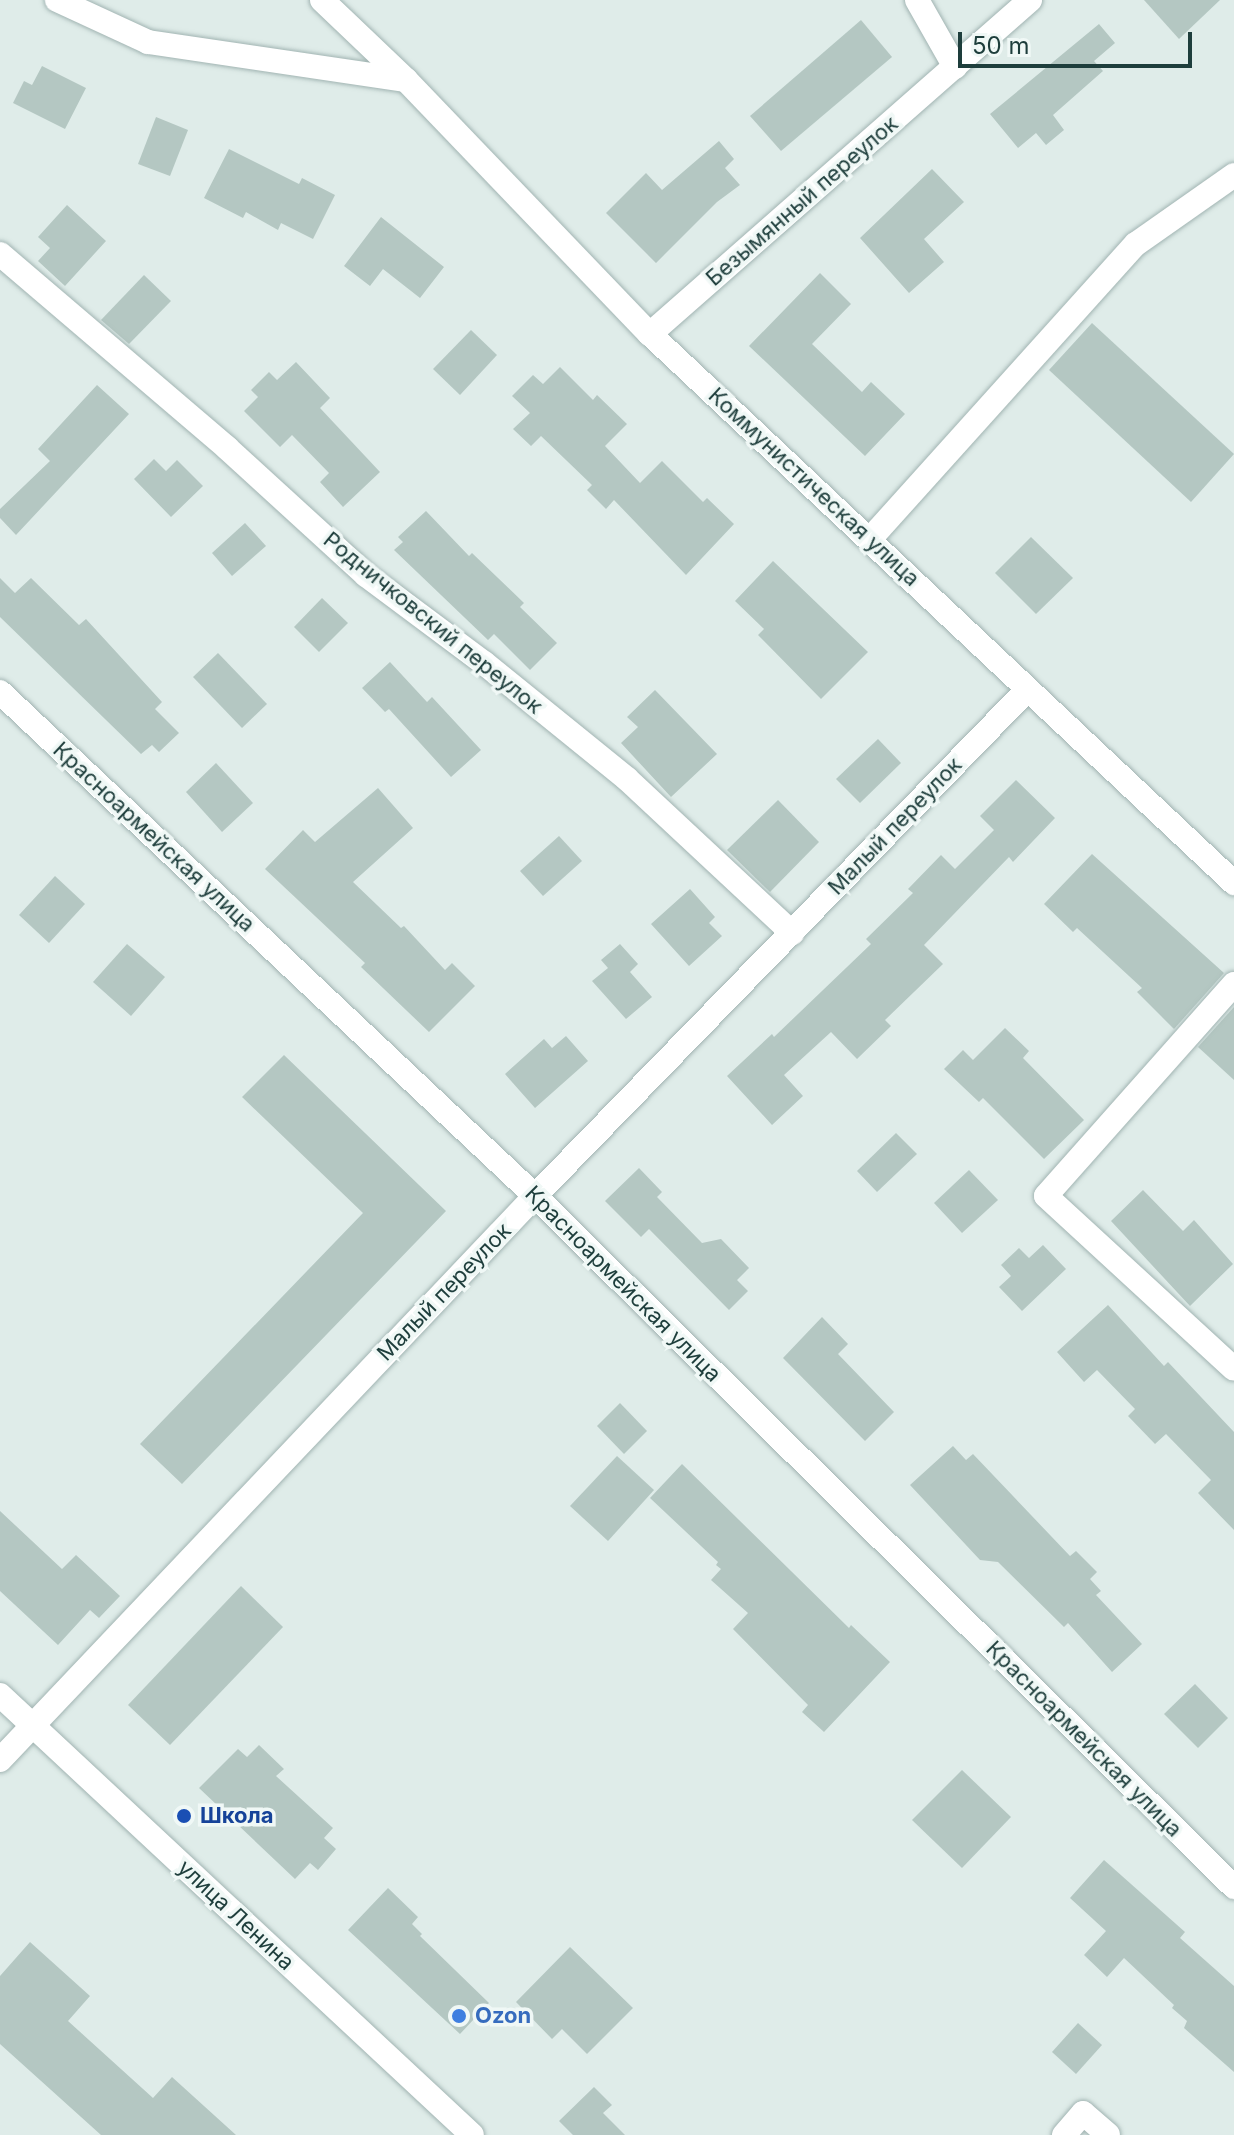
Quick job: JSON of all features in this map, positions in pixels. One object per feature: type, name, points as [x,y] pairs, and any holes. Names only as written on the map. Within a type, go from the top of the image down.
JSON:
[{"type":"street","points":[[57,0],[148,42],[406,80]]},
{"type":"street","name":"Коммунистическая улица","points":[[322,0],[406,80],[650,334],[1234,883]]},
{"type":"street","points":[[917,0],[955,67]]},
{"type":"street","name":"Безымянный переулок","points":[[650,334],[1030,0]]},
{"type":"street","points":[[870,539],[1136,244],[1234,175]]},
{"type":"street","name":"Родничковский переулок","points":[[0,254],[227,448],[366,575],[484,663],[627,779],[792,933]]},
{"type":"street","name":"Малый переулок","points":[[0,1760],[535,1196],[1027,690]]},
{"type":"street","name":"Красноармейская улица","points":[[0,692],[535,1196],[1234,1887]]},
{"type":"street","points":[[1234,984],[1046,1196],[1234,1369]]},
{"type":"street","name":"улица Ленина","points":[[0,1695],[472,2135]]},
{"type":"street","points":[[1064,2135],[1083,2113],[1108,2135]]},
{"type":"building","points":[[1144,0],[1220,0],[1179,39]]},
{"type":"building","points":[[861,20],[892,57],[781,151],[750,116]]},
{"type":"building","points":[[1099,24],[1115,43],[1094,61],[1103,71],[1053,115],[1064,130],[1046,145],[1036,133],[1018,148],[990,114]]},
{"type":"building","points":[[42,66],[86,88],[65,129],[13,103],[24,81],[32,85]]},
{"type":"building","points":[[156,117],[188,130],[170,176],[138,164]]},
{"type":"building","points":[[719,141],[734,159],[725,168],[740,185],[717,202],[656,263],[606,213],[646,173],[662,190]]},
{"type":"building","points":[[229,149],[299,184],[302,178],[335,195],[313,239],[281,223],[278,230],[246,212],[243,218],[204,198]]},
{"type":"building","points":[[932,169],[964,202],[924,239],[944,262],[909,293],[860,238]]},
{"type":"building","points":[[67,205],[106,241],[65,286],[38,261],[50,248],[38,237]]},
{"type":"building","points":[[381,217],[444,267],[420,298],[383,269],[370,286],[344,266]]},
{"type":"building","points":[[820,273],[851,304],[812,344],[862,392],[871,382],[905,414],[865,456],[749,346]]},
{"type":"building","points":[[144,275],[171,301],[129,344],[101,320]]},
{"type":"building","points":[[1092,323],[1234,454],[1191,502],[1049,370]]},
{"type":"building","points":[[471,330],[497,355],[460,395],[433,369]]},
{"type":"building","points":[[296,362],[330,398],[320,408],[380,472],[343,507],[320,482],[329,473],[292,435],[280,447],[244,411],[258,397],[251,390],[269,372],[277,380]]},
{"type":"building","points":[[560,367],[593,400],[597,395],[627,424],[605,446],[640,483],[662,461],[703,502],[707,498],[734,524],[686,575],[614,500],[606,509],[587,490],[592,485],[541,436],[531,446],[513,429],[530,413],[512,396],[533,375],[543,384]]},
{"type":"building","points":[[97,385],[129,414],[16,535],[0,518],[0,509],[50,461],[38,449]]},
{"type":"building","points":[[154,459],[166,471],[177,460],[203,486],[171,517],[134,479]]},
{"type":"building","points":[[426,511],[469,556],[472,553],[524,603],[520,607],[557,643],[530,670],[494,634],[488,640],[394,550],[403,542],[398,537]]},
{"type":"building","points":[[245,523],[266,546],[232,576],[212,553]]},
{"type":"building","points":[[1031,537],[1073,578],[1036,614],[995,573]]},
{"type":"building","points":[[773,561],[868,652],[821,699],[758,635],[764,629],[735,601]]},
{"type":"building","points":[[0,578],[15,593],[31,578],[79,625],[86,619],[162,702],[155,709],[179,733],[159,752],[152,745],[141,754],[0,617]]},
{"type":"building","points":[[322,598],[348,623],[319,652],[294,627]]},
{"type":"building","points":[[218,653],[267,704],[242,728],[193,677]]},
{"type":"building","points":[[390,662],[427,702],[432,697],[481,750],[451,777],[389,709],[385,712],[362,688]]},
{"type":"building","points":[[655,690],[717,754],[671,797],[621,743],[638,727],[627,717]]},
{"type":"building","points":[[878,739],[901,763],[860,803],[836,779]]},
{"type":"building","points":[[216,763],[253,803],[222,832],[186,792]]},
{"type":"building","points":[[1016,780],[1055,818],[1013,862],[1009,857],[924,945],[943,964],[885,1020],[891,1026],[857,1059],[831,1032],[784,1075],[803,1096],[772,1125],[727,1076],[772,1034],[774,1037],[871,944],[866,939],[913,893],[908,889],[941,855],[955,869],[994,830],[980,816]]},
{"type":"building","points":[[378,788],[413,828],[353,882],[401,928],[404,926],[445,970],[452,963],[475,986],[429,1032],[361,967],[365,963],[265,869],[303,830],[315,842]]},
{"type":"building","points":[[778,800],[819,842],[770,892],[727,850]]},
{"type":"building","points":[[559,836],[582,861],[543,896],[520,871]]},
{"type":"building","points":[[1092,854],[1224,973],[1174,1029],[1137,992],[1142,988],[1077,928],[1073,932],[1044,904]]},
{"type":"building","points":[[55,876],[85,904],[49,943],[19,915]]},
{"type":"building","points":[[690,889],[715,917],[709,923],[722,936],[689,966],[651,924]]},
{"type":"building","points":[[127,944],[165,977],[131,1016],[93,982]]},
{"type":"building","points":[[620,944],[638,964],[630,972],[652,997],[626,1019],[592,981],[608,968],[601,960]]},
{"type":"building","points":[[1234,1007],[1234,1080],[1198,1047]]},
{"type":"building","points":[[1005,1028],[1029,1051],[1023,1058],[1084,1120],[1044,1159],[983,1098],[979,1102],[944,1069],[963,1050],[973,1060]]},
{"type":"building","points":[[566,1036],[588,1061],[535,1108],[505,1074],[544,1039],[552,1048]]},
{"type":"building","points":[[284,1055],[446,1211],[182,1484],[140,1444],[363,1213],[242,1097]]},
{"type":"building","points":[[896,1133],[917,1154],[877,1192],[857,1171]]},
{"type":"building","points":[[639,1168],[662,1192],[657,1197],[702,1243],[721,1239],[749,1268],[737,1280],[748,1291],[729,1310],[649,1229],[641,1237],[605,1201]]},
{"type":"building","points":[[969,1170],[998,1200],[962,1233],[934,1203]]},
{"type":"building","points":[[1143,1190],[1183,1231],[1194,1220],[1233,1264],[1190,1306],[1111,1221]]},
{"type":"building","points":[[1043,1245],[1066,1269],[1022,1311],[999,1287],[1011,1276],[1001,1265],[1019,1248],[1029,1258]]},
{"type":"building","points":[[1108,1305],[1164,1366],[1168,1362],[1234,1432],[1234,1530],[1198,1493],[1211,1480],[1166,1434],[1155,1444],[1128,1416],[1135,1409],[1097,1370],[1084,1382],[1057,1352]]},
{"type":"building","points":[[822,1317],[848,1344],[838,1354],[894,1412],[865,1441],[783,1358]]},
{"type":"building","points":[[620,1403],[647,1431],[624,1454],[597,1426]]},
{"type":"building","points":[[953,1446],[966,1460],[973,1454],[1070,1556],[1076,1551],[1097,1572],[1090,1579],[1101,1591],[1096,1595],[1142,1644],[1112,1672],[1068,1623],[1064,1627],[998,1562],[980,1560],[910,1485]]},
{"type":"building","points":[[617,1456],[654,1490],[608,1541],[570,1506]]},
{"type":"building","points":[[682,1464],[849,1628],[851,1625],[890,1662],[824,1732],[802,1712],[808,1705],[733,1629],[748,1613],[711,1580],[721,1569],[716,1565],[718,1562],[650,1498]]},
{"type":"building","points":[[0,1511],[62,1569],[76,1555],[120,1596],[99,1618],[90,1610],[58,1645],[0,1591]]},
{"type":"building","points":[[241,1586],[283,1627],[170,1745],[128,1705]]},
{"type":"building","points":[[1195,1684],[1228,1718],[1198,1748],[1164,1714]]},
{"type":"building","points":[[259,1745],[284,1769],[276,1776],[333,1828],[324,1838],[336,1849],[318,1870],[310,1863],[295,1879],[199,1788],[238,1749],[247,1757]]},
{"type":"building","points":[[962,1770],[1011,1817],[962,1868],[912,1820]]},
{"type":"building","points":[[1104,1860],[1185,1932],[1180,1938],[1234,1986],[1234,2072],[1184,2028],[1187,2021],[1172,2008],[1174,2005],[1124,1958],[1107,1977],[1084,1955],[1106,1931],[1070,1898]]},
{"type":"building","points":[[388,1888],[418,1917],[412,1924],[422,1934],[420,1936],[489,2003],[460,2034],[348,1930]]},
{"type":"building","points":[[30,1942],[90,1996],[68,2021],[153,2098],[172,2077],[236,2135],[101,2135],[0,2044],[0,1976]]},
{"type":"building","points":[[570,1947],[633,2008],[587,2054],[562,2029],[552,2039],[516,2002]]},
{"type":"building","points":[[1078,2023],[1102,2045],[1076,2074],[1052,2052]]},
{"type":"building","points":[[594,2087],[612,2105],[603,2113],[625,2135],[573,2135],[559,2121]]},
{"type":"place","name":"Школа","points":[[184,1816]]},
{"type":"place","name":"Ozon","points":[[459,2016]]}]
